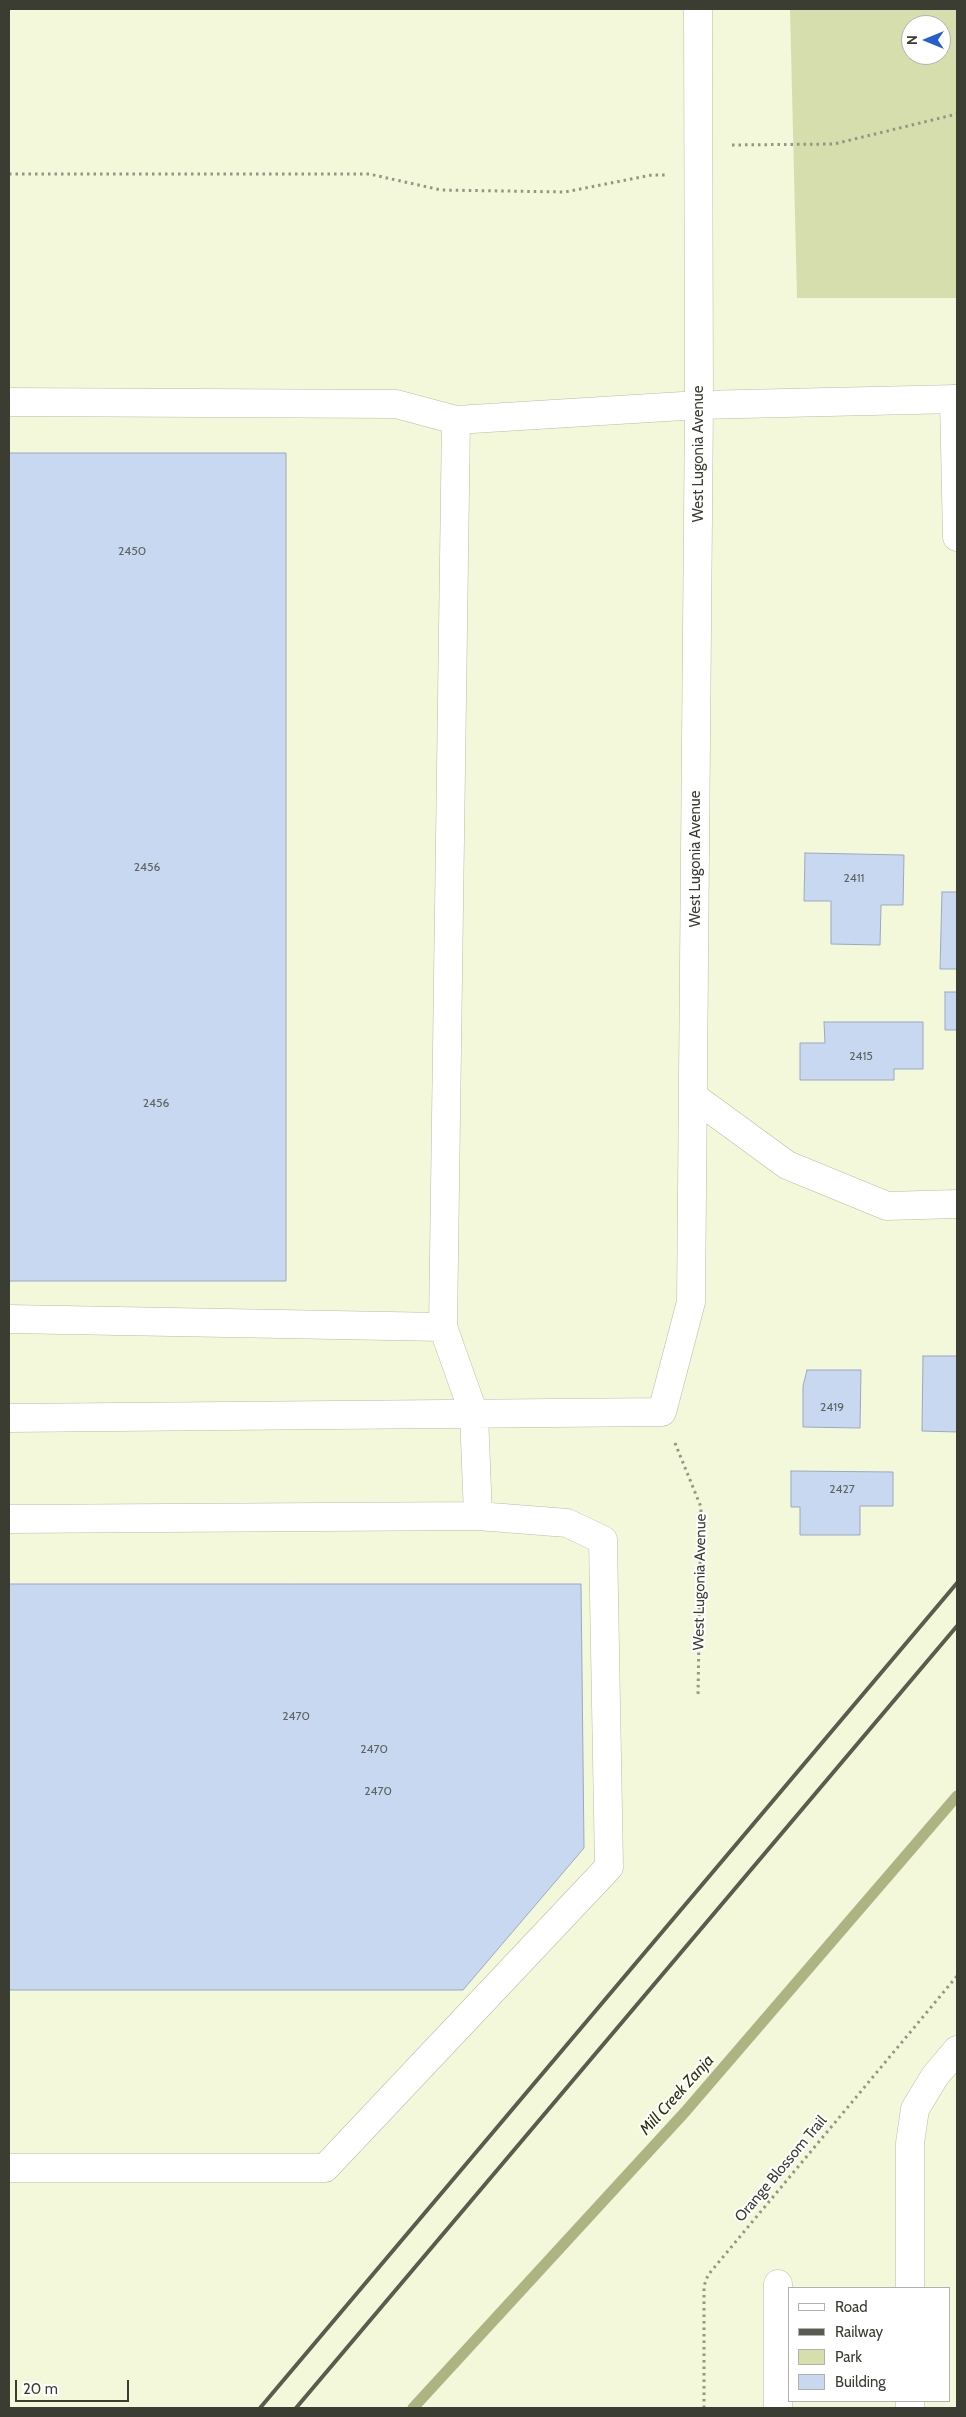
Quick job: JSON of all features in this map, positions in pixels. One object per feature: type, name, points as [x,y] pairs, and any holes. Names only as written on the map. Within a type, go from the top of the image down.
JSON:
[{"type":"street","name":"West Lugonia Avenue","points":[[662,1412],[691,1302],[699,405],[698,9]]},
{"type":"street","points":[[9,402],[396,404],[456,420],[699,405],[956,399],[957,539]]},
{"type":"street","points":[[456,420],[443,1327],[474,1414],[478,1516]]},
{"type":"street","points":[[694,1097],[787,1165],[887,1206],[957,1204]]},
{"type":"street","points":[[9,1319],[443,1327]]},
{"type":"street","points":[[9,1418],[662,1412]]},
{"type":"street","points":[[9,1519],[478,1516],[567,1523],[604,1540],[609,1867],[326,2168],[9,2168]]},
{"type":"street","points":[[910,2287],[910,2143],[915,2109],[935,2076],[957,2050]]},
{"type":"street","points":[[778,2284],[778,2408]]},
{"type":"path","points":[[698,145],[834,144],[957,114]]},
{"type":"path","points":[[9,174],[368,174],[441,190],[566,192],[652,175],[698,175]]},
{"type":"path","name":"West Lugonia Avenue","points":[[662,1412],[701,1507],[698,1698]]},
{"type":"path","name":"Orange Blossom Trail","points":[[704,2408],[704,2286],[708,2274],[957,1976]]},
{"type":"green space","points":[[790,9],[957,9],[957,298],[797,298]]},
{"type":"building","points":[[9,453],[286,453],[286,1281],[9,1281]]},
{"type":"building","points":[[805,853],[904,855],[903,905],[881,905],[880,945],[831,944],[831,901],[804,901]]},
{"type":"building","points":[[942,892],[957,892],[957,969],[940,969]]},
{"type":"building","points":[[945,992],[957,992],[957,1030],[945,1030]]},
{"type":"building","points":[[824,1022],[923,1022],[923,1069],[894,1069],[894,1080],[800,1080],[800,1043],[825,1043]]},
{"type":"building","points":[[923,1356],[957,1356],[957,1432],[922,1431]]},
{"type":"building","points":[[807,1370],[861,1370],[860,1428],[803,1427],[803,1386]]},
{"type":"building","points":[[791,1471],[893,1472],[893,1506],[860,1506],[860,1535],[800,1535],[800,1507],[791,1507]]},
{"type":"building","points":[[9,1584],[581,1584],[584,1848],[463,1990],[9,1990]]},
{"type":"waterway","name":"Mill Creek Zanja","points":[[413,2408],[685,2112],[957,1796]]},
{"type":"railway","points":[[260,2408],[957,1583]]},
{"type":"railway","points":[[296,2408],[957,1626]]}]
